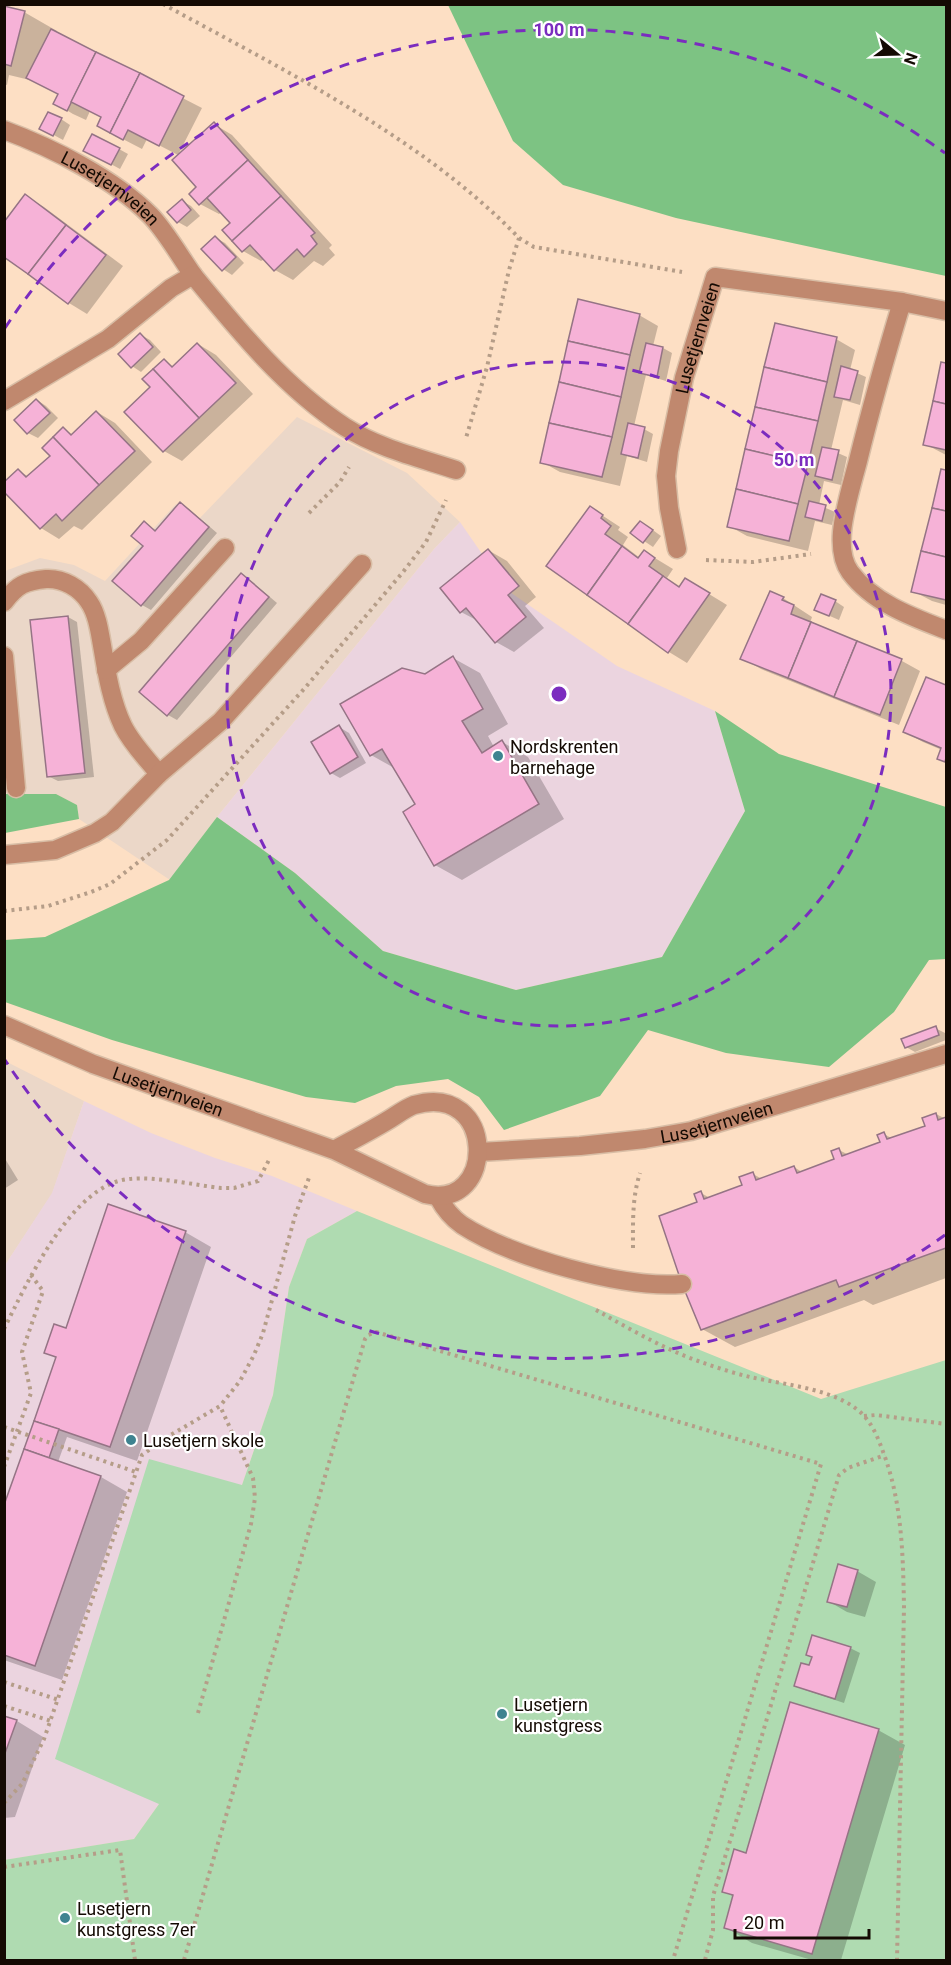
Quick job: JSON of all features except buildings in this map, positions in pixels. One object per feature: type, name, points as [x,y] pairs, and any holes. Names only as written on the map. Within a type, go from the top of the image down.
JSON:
[{"type":"street","name":"Lusetjernveien","points":[[4,130],[38,142],[122,192],[152,216],[193,275],[257,349],[320,409],[346,428],[378,444],[456,470]]},
{"type":"street","points":[[4,400],[108,339],[171,288],[193,275]]},
{"type":"street","name":"Lusetjernveien","points":[[677,549],[667,486],[669,451],[684,378],[715,277],[902,302],[946,311]]},
{"type":"street","points":[[902,302],[877,385],[850,493],[842,531],[842,550],[849,571],[868,590],[898,612],[946,630]]},
{"type":"street","points":[[106,669],[141,641],[225,548]]},
{"type":"street","points":[[4,855],[56,850],[95,833],[112,822],[159,774],[221,721],[362,564]]},
{"type":"street","points":[[4,602],[14,589],[32,580],[55,579],[72,585],[90,602],[99,627],[106,669],[123,727],[159,774]]},
{"type":"street","points":[[4,656],[16,788]]},
{"type":"street","name":"Lusetjernveien","points":[[4,1025],[93,1064],[334,1150],[414,1190],[438,1197]]},
{"type":"street","name":"Lusetjernveien","points":[[479,1152],[562,1148],[645,1139],[691,1131],[946,1054]]},
{"type":"street","points":[[334,1150],[412,1106],[430,1102],[447,1103],[460,1111],[470,1122],[477,1137],[479,1152],[467,1183],[449,1196],[438,1197],[445,1209],[461,1224],[513,1250],[555,1264],[634,1282],[664,1286],[682,1284]]},
{"type":"path","points":[[163,4],[310,85],[373,124],[431,164],[493,211],[519,238],[534,246],[715,277]]},
{"type":"path","points":[[4,911],[48,906],[110,884],[167,840],[304,689],[426,542],[441,512],[456,470],[487,367],[509,270],[519,238]]},
{"type":"path","points":[[309,513],[340,482],[362,436]]},
{"type":"path","points":[[677,549],[701,559],[753,562],[842,550]]},
{"type":"path","points":[[4,1329],[31,1275],[68,1220],[87,1198],[118,1181],[129,1179],[221,1188],[234,1188],[258,1181],[267,1166],[281,1131]]},
{"type":"path","points":[[634,1282],[632,1211],[644,1155],[645,1139]]},
{"type":"path","points":[[4,1803],[22,1784],[35,1761],[51,1721],[142,1455],[220,1406],[240,1381],[254,1355],[295,1216],[310,1174]]},
{"type":"path","points":[[4,1467],[31,1392],[22,1352],[43,1291],[31,1275]]},
{"type":"path","points":[[588,1305],[652,1341],[695,1360],[748,1377],[820,1393],[849,1404],[872,1425],[894,1482],[903,1553],[897,1960]]},
{"type":"path","points":[[184,1960],[365,1339],[376,1332],[821,1464],[673,1960]]},
{"type":"path","points":[[198,1713],[251,1524],[255,1498],[253,1478],[220,1406]]},
{"type":"path","points":[[864,1416],[876,1415],[946,1424]]},
{"type":"path","points":[[4,1427],[136,1472]]},
{"type":"path","points":[[705,1960],[713,1930],[713,1896],[839,1475],[848,1468],[885,1455]]},
{"type":"path","points":[[4,1682],[59,1700]]},
{"type":"path","points":[[4,1706],[51,1721]]},
{"type":"path","points":[[4,1867],[120,1850],[135,1960]]},
{"type":"shaded area","points":[[297,417],[407,473],[460,522],[434,549],[217,817],[170,880],[79,819],[77,805],[56,794],[5,794],[5,571],[40,558],[74,565],[105,581],[176,504],[198,520]]},
{"type":"shaded area","name":"Nordskrenten barnehage","points":[[460,522],[507,590],[617,666],[715,711],[745,811],[662,957],[516,990],[383,951],[295,873],[217,817],[434,549]]},
{"type":"shaded area","points":[[5,1061],[84,1101],[52,1194],[5,1265]]},
{"type":"shaded area","name":"Lusetjern skole","points":[[84,1101],[151,1133],[215,1158],[272,1176],[357,1211],[307,1239],[289,1287],[273,1395],[242,1485],[159,1804],[134,1839],[5,1860],[5,1265],[52,1193]]},
{"type":"green space","points":[[448,5],[946,5],[946,276],[676,218],[563,185],[513,141]]},
{"type":"green space","points":[[715,711],[779,754],[946,807],[946,959],[929,960],[894,1012],[829,1067],[726,1053],[648,1030],[600,1096],[504,1130],[479,1097],[448,1079],[396,1086],[355,1103],[306,1097],[112,1040],[5,1002],[5,940],[45,937],[169,880],[217,817],[295,873],[383,951],[516,990],[662,957],[745,811]]},
{"type":"green space","points":[[5,794],[56,794],[77,805],[79,819],[5,833]]},
{"type":"green space","points":[[357,1211],[821,1399],[946,1360],[946,1960],[5,1960],[4,1860],[134,1839],[159,1804],[55,1759],[149,1459],[242,1485],[273,1395],[289,1287],[307,1239]]},
{"type":"place","name":"Nordskrenten barnehage","points":[[498,756]]},
{"type":"place","name":"Lusetjern skole","points":[[131,1440]]},
{"type":"place","name":"Lusetjern kunstgress","points":[[502,1714]]},
{"type":"place","name":"Lusetjern kunstgress 7er","points":[[65,1918]]}]
